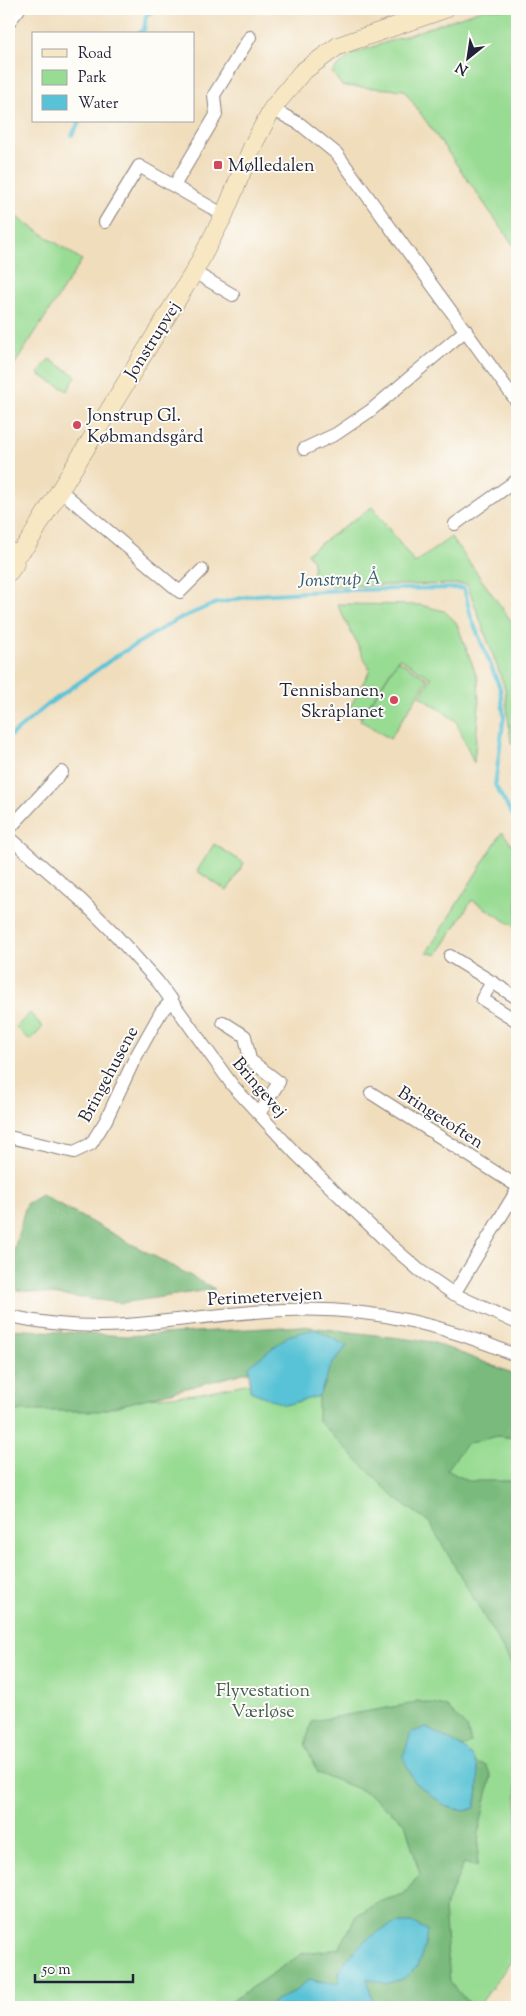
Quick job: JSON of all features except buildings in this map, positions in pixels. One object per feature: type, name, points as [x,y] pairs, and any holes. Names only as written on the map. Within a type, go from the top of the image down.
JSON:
[{"type":"street","points":[[9,22],[19,9]]},
{"type":"street","name":"Jonstrupvej","points":[[10,556],[23,550],[30,541],[194,272],[224,215],[253,144],[272,109],[302,72],[338,46],[445,9]]},
{"type":"street","points":[[174,186],[216,115],[214,95],[250,37]]},
{"type":"street","points":[[272,109],[300,124],[337,154],[517,402]]},
{"type":"street","points":[[104,222],[139,166],[224,215]]},
{"type":"street","points":[[194,272],[233,294]]},
{"type":"street","points":[[304,449],[336,434],[370,411],[466,330]]},
{"type":"street","points":[[455,524],[517,480]]},
{"type":"street","points":[[60,490],[180,592],[202,570]]},
{"type":"street","points":[[9,829],[62,772]]},
{"type":"street","name":"Bringevej","points":[[9,836],[112,931],[158,982],[234,1086],[296,1154],[386,1241],[420,1270],[454,1294],[517,1323]]},
{"type":"street","points":[[450,956],[517,998]]},
{"type":"street","points":[[492,982],[482,999],[517,1021]]},
{"type":"street","name":"Bringehusene","points":[[9,1137],[74,1152],[91,1144],[106,1120],[138,1052],[161,1012],[172,1000]]},
{"type":"street","points":[[223,1022],[245,1036],[250,1060],[279,1082],[259,1114]]},
{"type":"street","name":"Bringetoften","points":[[371,1093],[517,1186]]},
{"type":"street","points":[[454,1294],[517,1190]]},
{"type":"street","points":[[506,1209],[517,1216]]},
{"type":"street","name":"Perimetervejen","points":[[9,1316],[72,1325],[124,1325],[285,1310],[341,1310],[389,1316],[443,1328],[517,1356]]},
{"type":"green space","points":[[484,9],[517,9],[517,250],[404,90],[342,86],[332,72],[352,54]]},
{"type":"green space","points":[[9,212],[82,260],[9,373]]},
{"type":"green space","points":[[49,359],[76,376],[68,391],[38,374]]},
{"type":"green space","points":[[372,507],[415,563],[451,537],[517,629],[517,742],[511,743],[505,688],[467,584],[330,586],[313,574],[313,561],[307,553]]},
{"type":"green space","points":[[337,604],[420,605],[444,611],[456,622],[478,679],[479,705],[474,763],[456,721],[420,696],[431,678],[399,658],[361,717],[348,711],[370,670]]},
{"type":"green space","name":"Tennisbanen, Skråplanet","points":[[398,660],[428,679],[390,739],[360,720]]},
{"type":"green space","points":[[502,832],[517,851],[517,928],[472,900],[437,955],[427,952]]},
{"type":"green space","points":[[214,844],[244,863],[227,891],[197,871]]},
{"type":"green space","points":[[30,1013],[43,1027],[30,1041],[16,1027]]},
{"type":"green space","points":[[41,1195],[215,1289],[122,1303],[9,1289],[9,1270],[26,1204]]},
{"type":"green space","points":[[302,1326],[432,1342],[517,1375],[517,1438],[497,1436],[466,1444],[447,1470],[467,1481],[517,1481],[517,1673],[429,1522],[395,1498],[318,1421],[318,1396],[326,1383],[289,1361],[99,1411],[9,1411],[9,1329],[126,1336]]},
{"type":"green space","name":"Flyvestation Værløse","points":[[346,1364],[499,1436],[517,1438],[517,1953],[480,2004],[484,2007],[9,2007],[9,1410],[195,1394]]},
{"type":"green space","points":[[417,1701],[447,1707],[467,1728],[471,1742],[463,1748],[425,1727],[447,1807],[465,1811],[475,1807],[478,1791],[476,1763],[486,1766],[491,1776],[479,1830],[477,1867],[464,1863],[444,1909],[450,1982],[472,2007],[227,2007],[227,2004],[303,1953],[339,1949],[356,1916],[378,1902],[404,1894],[420,1874],[405,1823],[368,1793],[318,1773],[305,1745],[312,1721],[410,1704]]},
{"type":"water","points":[[315,1329],[347,1346],[331,1366],[319,1396],[285,1405],[250,1391],[249,1366],[288,1336]]},
{"type":"water","points":[[425,1727],[461,1747],[473,1758],[478,1774],[475,1808],[465,1811],[447,1807],[415,1783],[403,1757],[411,1733]]},
{"type":"water","points":[[398,1923],[413,1923],[427,1930],[425,1946],[417,1967],[403,1979],[386,1984],[367,1978],[372,1998],[360,2007],[266,2007],[295,1991],[310,1979],[325,1983],[338,1983],[340,1971],[349,1956],[356,1949],[373,1935]]},
{"type":"waterway","points":[[140,32],[144,30],[146,15],[159,9]]},
{"type":"waterway","points":[[72,135],[79,122]]},
{"type":"waterway","name":"Jonstrup Å","points":[[9,737],[50,703],[115,657],[176,620],[214,604],[256,595],[341,590],[464,588],[471,617],[500,688],[504,716],[495,785],[517,823]]},
{"type":"place","name":"Mølledalen","points":[[218,165]]},
{"type":"place","name":"Jonstrup Gl. Købmandsgård","points":[[77,425]]},
{"type":"place","name":"Tennisbanen, Skråplanet","points":[[394,700]]}]
